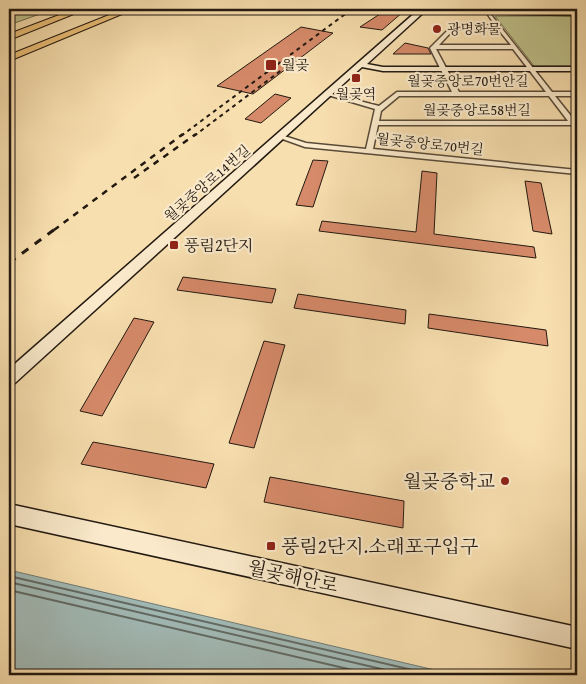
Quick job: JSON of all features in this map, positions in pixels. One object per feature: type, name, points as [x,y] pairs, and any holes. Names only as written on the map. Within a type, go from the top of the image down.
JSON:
[{"type":"highway","points":[[20,28],[34,19],[62,9]]},
{"type":"highway","points":[[9,32],[72,9]]},
{"type":"highway","points":[[9,37],[82,9]]},
{"type":"highway","points":[[50,22],[92,9]]},
{"type":"main road","points":[[9,58],[130,9]]},
{"type":"street","points":[[419,9],[577,13]]},
{"type":"street","name":"월곶중앙로14번길","points":[[9,378],[330,94],[419,9]]},
{"type":"street","points":[[488,12],[575,123],[577,130]]},
{"type":"street","points":[[434,47],[453,28],[498,26]]},
{"type":"street","points":[[434,47],[514,47]]},
{"type":"street","points":[[434,47],[456,93]]},
{"type":"street","points":[[362,65],[383,69],[577,69]]},
{"type":"street","points":[[330,94],[380,108],[369,151]]},
{"type":"street","name":"월곶중앙로70번안길","points":[[380,108],[397,94],[577,94]]},
{"type":"street","name":"월곶중앙로58번길","points":[[376,123],[575,123]]},
{"type":"street","name":"월곶중앙로70번길","points":[[281,137],[305,144],[577,172]]},
{"type":"street","name":"월곶해안로","points":[[9,514],[577,638]]},
{"type":"green space","points":[[9,9],[54,9],[9,25]]},
{"type":"green space","points":[[495,16],[577,16],[577,66],[534,66]]},
{"type":"water","points":[[9,570],[456,675],[9,675]]},
{"type":"building","points":[[386,10],[403,12],[382,30],[360,27]]},
{"type":"building","points":[[301,27],[333,33],[253,94],[217,86]]},
{"type":"building","points":[[405,43],[428,48],[431,54],[393,54]]},
{"type":"building","points":[[275,94],[291,98],[261,123],[245,119]]},
{"type":"building","points":[[313,160],[328,161],[313,207],[296,205]]},
{"type":"building","points":[[422,171],[437,173],[434,234],[534,247],[536,258],[319,231],[322,221],[416,232]]},
{"type":"building","points":[[525,181],[541,183],[552,234],[533,231]]},
{"type":"building","points":[[183,277],[276,289],[272,303],[177,290]]},
{"type":"building","points":[[298,294],[406,310],[405,324],[294,308]]},
{"type":"building","points":[[429,314],[546,330],[548,346],[428,328]]},
{"type":"building","points":[[134,318],[154,322],[102,416],[80,411]]},
{"type":"building","points":[[264,341],[285,345],[254,448],[229,443]]},
{"type":"building","points":[[93,442],[214,464],[206,488],[81,464]]},
{"type":"building","points":[[270,477],[404,501],[403,528],[264,502]]},
{"type":"railway","points":[[181,136],[352,9]]},
{"type":"railway","points":[[194,136],[287,66]]},
{"type":"railway","points":[[54,230],[183,134]]},
{"type":"railway","points":[[134,178],[196,134]]},
{"type":"railway","points":[[9,263],[55,229]]},
{"type":"place","name":"광명화물","points":[[437,29]]},
{"type":"place","name":"월곶","points":[[271,65]]},
{"type":"place","name":"월곶역","points":[[356,78]]},
{"type":"place","name":"풍림2단지","points":[[174,245]]},
{"type":"place","name":"월곶중학교","points":[[505,481]]},
{"type":"place","name":"풍림2단지.소래포구입구","points":[[271,546]]}]
